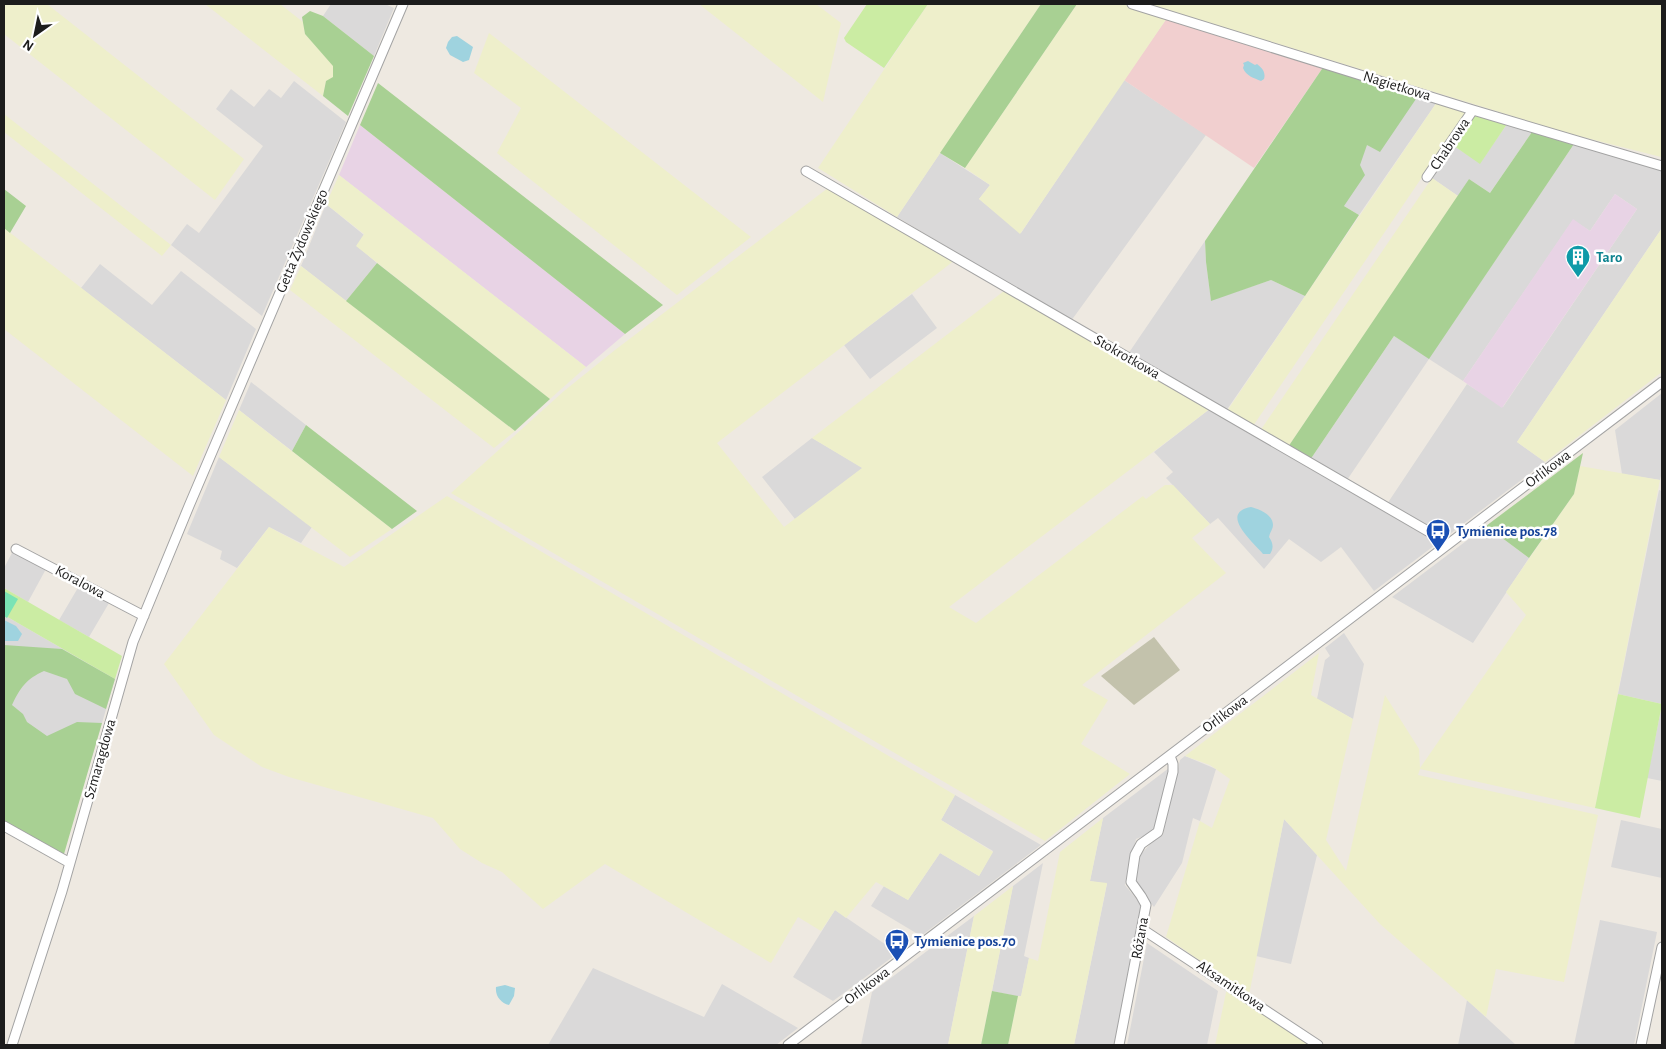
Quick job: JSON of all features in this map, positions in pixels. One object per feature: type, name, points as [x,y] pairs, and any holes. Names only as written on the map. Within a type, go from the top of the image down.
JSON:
[{"type":"street","name":"Getta Żydowskiego","points":[[202,478],[403,4]]},
{"type":"street","name":"Nagietkowa","points":[[1132,4],[1473,110],[1662,166]]},
{"type":"street","name":"Chabrowa","points":[[1427,178],[1473,110]]},
{"type":"street","name":"Stokrotkowa","points":[[806,170],[1438,537],[1446,546]]},
{"type":"street","name":"Orlikowa","points":[[788,1045],[1662,382]]},
{"type":"street","name":"Szmaragdowa","points":[[12,1045],[70,863],[133,642],[202,478]]},
{"type":"street","name":"Koralowa","points":[[16,549],[144,616]]},
{"type":"street","name":"Różana","points":[[1119,1045],[1146,905],[1131,882],[1135,855],[1141,844],[1158,832],[1173,772],[1170,756]]},
{"type":"street","points":[[4,826],[70,863]]},
{"type":"street","name":"Aksamitkowa","points":[[1142,928],[1318,1045]]},
{"type":"street","points":[[1641,1045],[1662,947]]},
{"type":"shaded area","points":[[4,4],[47,4],[244,159],[215,200],[4,34]]},
{"type":"shaded area","points":[[205,4],[280,4],[303,22],[305,34],[334,66],[333,78],[326,81],[323,96]]},
{"type":"shaded area","points":[[331,4],[385,4],[394,8],[374,56],[323,16]]},
{"type":"shaded area","points":[[699,4],[816,4],[841,23],[823,102]]},
{"type":"shaded area","points":[[928,4],[1041,4],[897,217],[818,168]]},
{"type":"shaded area","points":[[1077,4],[1122,4],[1167,18],[1020,234],[979,199],[990,185],[965,168]]},
{"type":"shaded area","points":[[1149,4],[1662,4],[1662,154],[1661,157],[1567,133]]},
{"type":"shaded area","points":[[1167,18],[1324,66],[1254,168],[1124,80]]},
{"type":"shaded area","points":[[489,33],[751,237],[677,295],[497,153],[521,108],[474,73]]},
{"type":"shaded area","points":[[1124,80],[1206,135],[1071,321],[897,217],[940,153],[990,185],[979,199],[1021,233]]},
{"type":"shaded area","points":[[294,81],[346,122],[262,316],[171,245],[187,224],[199,233],[263,146],[216,109],[231,89],[254,107],[269,89],[281,98]]},
{"type":"shaded area","points":[[1400,90],[1437,102],[1359,215],[1328,196]]},
{"type":"shaded area","points":[[1437,102],[1467,111],[1253,426],[1227,411]]},
{"type":"shaded area","points":[[4,114],[171,245],[162,256],[4,132]]},
{"type":"shaded area","points":[[1507,124],[1532,132],[1490,193],[1469,179],[1458,196],[1432,178],[1454,146],[1480,163]]},
{"type":"shaded area","points":[[360,125],[625,334],[586,367],[339,175]]},
{"type":"shaded area","points":[[1574,144],[1662,171],[1662,228],[1517,442],[1545,462],[1446,537],[1387,504],[1467,384],[1503,407],[1637,209],[1615,194],[1590,231],[1573,220],[1463,381],[1429,359],[1347,480],[1310,460],[1394,336],[1429,358]]},
{"type":"shaded area","points":[[339,175],[586,367],[550,399],[356,246],[364,234],[326,204]]},
{"type":"shaded area","points":[[1432,178],[1458,196],[1288,447],[1260,431]]},
{"type":"shaded area","points":[[828,188],[955,260],[717,443],[784,527],[862,468],[812,438],[1004,291],[1011,292],[1211,408],[949,607],[976,623],[1143,496],[1146,499],[1165,485],[1173,485],[1210,524],[1192,538],[1226,573],[1082,685],[1108,700],[1081,744],[1130,774],[1045,841],[451,493],[564,391]]},
{"type":"shaded area","points":[[1615,194],[1637,209],[1502,408],[1463,381],[1573,219],[1590,231]]},
{"type":"shaded area","points":[[326,204],[364,235],[357,246],[377,263],[346,301],[301,266]]},
{"type":"shaded area","points":[[4,228],[226,400],[193,476],[4,329]]},
{"type":"shaded area","points":[[1662,228],[1662,372],[1545,462],[1517,442]]},
{"type":"shaded area","points":[[1205,241],[1211,300],[1271,280],[1305,296],[1226,411],[1128,354]]},
{"type":"shaded area","points":[[100,264],[152,305],[181,271],[256,329],[226,400],[81,288]]},
{"type":"shaded area","points":[[301,266],[515,431],[494,448],[290,290]]},
{"type":"shaded area","points":[[912,294],[937,328],[870,379],[844,345]]},
{"type":"shaded area","points":[[251,382],[306,425],[292,451],[239,410]]},
{"type":"shaded area","points":[[1662,393],[1662,472],[1660,480],[1622,474],[1615,430]]},
{"type":"shaded area","points":[[1211,408],[1439,542],[1374,591],[1341,547],[1321,562],[1289,539],[1264,569],[1218,518],[1210,524],[1166,478],[1173,472],[1154,452]]},
{"type":"shaded area","points":[[239,410],[392,529],[350,557],[219,457]]},
{"type":"shaded area","points":[[812,438],[863,468],[795,519],[762,477]]},
{"type":"shaded area","points":[[219,457],[312,527],[301,543],[269,527],[237,568],[220,559],[222,551],[187,534]]},
{"type":"shaded area","points":[[1580,466],[1660,480],[1595,808],[1420,769],[1418,775],[1598,815],[1564,982],[1496,969],[1486,1017],[1380,924],[1284,819],[1249,995],[1166,937],[1200,821],[1212,828],[1230,779],[1210,765],[1185,756],[1319,653],[1311,695],[1353,719],[1326,840],[1346,871],[1385,695],[1419,749],[1420,768],[1526,615],[1506,592],[1574,494]]},
{"type":"shaded area","points":[[1659,490],[1662,491],[1662,704],[1618,694]]},
{"type":"shaded area","points":[[447,496],[955,795],[941,820],[993,852],[979,876],[940,853],[908,900],[876,882],[846,918],[835,910],[821,931],[798,917],[771,963],[605,864],[543,909],[502,872],[482,863],[460,849],[433,818],[289,777],[262,767],[214,735],[164,664],[269,527],[344,567]]},
{"type":"shaded area","points":[[1486,526],[1529,558],[1473,643],[1392,597]]},
{"type":"shaded area","points":[[13,551],[46,569],[28,602],[4,588],[4,568]]},
{"type":"shaded area","points":[[79,586],[109,603],[89,637],[59,620]]},
{"type":"shaded area","points":[[4,615],[115,679],[89,767],[4,720]]},
{"type":"shaded area","points":[[1344,633],[1364,664],[1353,719],[1317,699],[1325,660],[1330,656],[1325,648]]},
{"type":"shaded area","points":[[1154,637],[1180,670],[1134,705],[1101,676]]},
{"type":"shaded area","points":[[1662,705],[1662,781],[1647,778]]},
{"type":"shaded area","points":[[1185,756],[1216,769],[1200,821],[1193,818],[1182,863],[1154,907],[1133,882],[1140,855],[1156,838],[1163,835],[1180,760]]},
{"type":"shaded area","points":[[1169,768],[1158,826],[1154,832],[1136,839],[1125,885],[1142,906],[1115,1045],[1074,1045],[1107,884],[1090,881],[1103,818]]},
{"type":"shaded area","points":[[955,795],[1041,845],[921,936],[871,906],[884,886],[908,900],[940,853],[979,876],[993,851],[941,820]]},
{"type":"shaded area","points":[[1103,818],[1090,881],[1107,883],[1074,1045],[1008,1045],[1018,996],[1021,996],[1029,958],[1038,961],[1060,852]]},
{"type":"shaded area","points":[[1284,819],[1317,855],[1291,964],[1256,956]]},
{"type":"shaded area","points":[[1621,820],[1662,829],[1662,878],[1611,867]]},
{"type":"shaded area","points":[[1043,863],[1024,956],[1029,958],[1021,997],[992,991],[1013,886]]},
{"type":"shaded area","points":[[1013,886],[981,1045],[948,1045],[974,916]]},
{"type":"shaded area","points":[[835,910],[898,953],[833,1001],[793,977]]},
{"type":"shaded area","points":[[974,916],[948,1045],[861,1045],[872,992]]},
{"type":"shaded area","points":[[1600,920],[1657,932],[1634,1045],[1574,1045]]},
{"type":"shaded area","points":[[1147,943],[1218,991],[1207,1045],[1127,1045]]},
{"type":"shaded area","points":[[593,968],[704,1017],[722,984],[798,1028],[776,1045],[548,1045]]},
{"type":"shaded area","points":[[1227,988],[1314,1045],[1215,1045]]},
{"type":"shaded area","points":[[1467,1000],[1516,1045],[1458,1045]]},
{"type":"green space","points":[[867,4],[928,4],[884,68],[846,42],[844,38]]},
{"type":"green space","points":[[1041,4],[1077,4],[965,168],[940,153]]},
{"type":"green space","points":[[310,11],[323,16],[374,56],[348,116],[323,96],[326,81],[333,77],[333,66],[305,34],[302,17]]},
{"type":"green space","points":[[1324,66],[1418,96],[1380,152],[1367,145],[1360,165],[1365,175],[1344,206],[1359,215],[1305,296],[1271,280],[1211,301],[1205,241]]},
{"type":"green space","points":[[378,83],[663,305],[625,334],[360,125]]},
{"type":"green space","points":[[1476,114],[1507,124],[1480,164],[1454,146]]},
{"type":"green space","points":[[1532,132],[1574,144],[1429,359],[1394,336],[1310,460],[1288,447],[1469,179],[1490,193]]},
{"type":"green space","points":[[4,189],[26,206],[10,233],[4,228]]},
{"type":"green space","points":[[377,263],[550,399],[515,431],[346,301]]},
{"type":"green space","points":[[306,425],[417,511],[392,529],[292,451]]},
{"type":"green space","points":[[1583,453],[1574,494],[1529,558],[1486,526]]},
{"type":"green space","points":[[4,588],[122,656],[115,679],[4,615]]},
{"type":"green space","points":[[4,591],[18,599],[7,618],[4,616]]},
{"type":"green space","points":[[4,645],[62,649],[115,679],[106,709],[75,694],[67,679],[44,671],[24,685],[12,705],[23,714],[27,722],[47,736],[77,722],[102,723],[64,854],[4,821]]},
{"type":"green space","points":[[1618,694],[1662,704],[1640,818],[1595,808]]},
{"type":"green space","points":[[992,991],[1018,996],[1008,1045],[981,1045]]},
{"type":"water","points":[[457,36],[473,47],[469,60],[463,62],[450,55],[446,48],[452,37]]},
{"type":"water","points":[[1248,61],[1255,65],[1257,64],[1262,69],[1264,79],[1261,81],[1246,73],[1243,63]]},
{"type":"water","points":[[1251,507],[1271,518],[1273,526],[1269,537],[1272,545],[1270,554],[1263,554],[1241,529],[1238,522],[1238,515],[1242,510]]},
{"type":"water","points":[[4,620],[16,626],[22,634],[18,641],[4,641]]},
{"type":"water","points":[[505,985],[515,988],[514,996],[509,1005],[501,1001],[496,993],[496,987]]},
{"type":"place","name":"Taro","points":[[1578,278]]},
{"type":"place","name":"Tymienice pos.78","points":[[1438,552]]},
{"type":"place","name":"Tymienice pos.70","points":[[897,962]]}]
